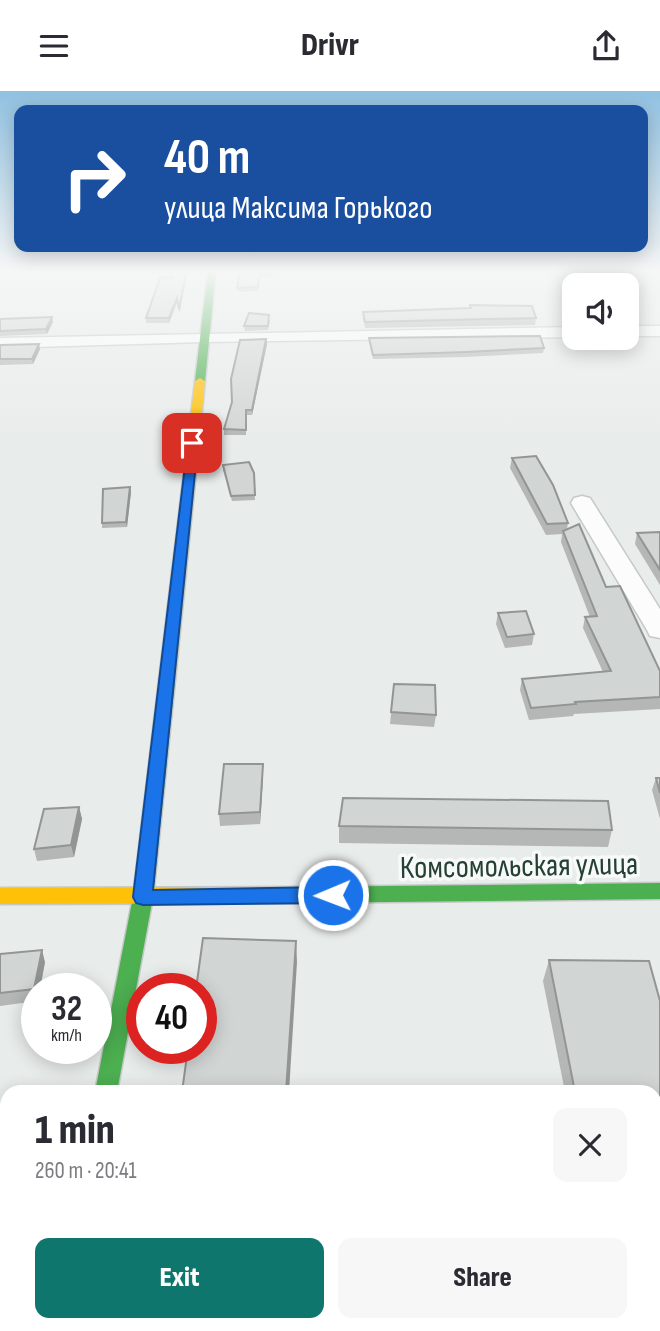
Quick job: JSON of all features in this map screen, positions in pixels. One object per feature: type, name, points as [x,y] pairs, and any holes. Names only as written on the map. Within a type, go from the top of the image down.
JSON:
[{"type":"street","points":[[107,1085],[143,897],[205,328]]},
{"type":"street","points":[[639,331],[660,331]]},
{"type":"street","points":[[0,343],[562,332]]},
{"type":"street","points":[[582,503],[660,629]]},
{"type":"street","name":"Комсомольская улица","points":[[0,896],[660,891]]},
{"type":"building","points":[[0,328],[47,328],[46,329],[0,331]]},
{"type":"building","points":[[540,336],[544,348],[373,355],[369,338]]},
{"type":"building","points":[[266,339],[252,410],[246,410],[246,430],[224,429],[232,402],[231,379],[240,340]]},
{"type":"building","points":[[39,344],[32,359],[0,359],[0,345]]},
{"type":"building","points":[[536,456],[553,485],[568,523],[547,524],[512,458]]},
{"type":"building","points":[[249,462],[254,473],[255,495],[231,496],[223,465]]},
{"type":"building","points":[[130,487],[126,522],[102,523],[103,489]]},
{"type":"building","points":[[579,524],[606,587],[620,586],[660,671],[660,697],[575,702],[576,704],[531,708],[522,679],[611,671],[585,617],[597,616],[563,531]]},
{"type":"building","points":[[660,532],[660,570],[637,533]]},
{"type":"building","points":[[526,611],[534,634],[507,637],[498,613]]},
{"type":"building","points":[[394,684],[435,685],[436,715],[391,712]]},
{"type":"building","points":[[224,764],[263,764],[260,812],[219,814]]},
{"type":"building","points":[[343,798],[608,801],[612,830],[339,826]]},
{"type":"building","points":[[79,807],[71,845],[34,849],[44,809]]},
{"type":"building","points":[[203,938],[296,941],[286,1085],[183,1085],[186,1064],[217,1064],[217,973],[198,973]]},
{"type":"building","points":[[42,950],[37,973],[21,973],[21,991],[0,993],[0,954]]},
{"type":"building","points":[[549,960],[649,961],[660,1001],[660,1085],[574,1085]]},
{"type":"traffic: fast","points":[[200,381],[206,328]]},
{"type":"traffic: fast","points":[[107,1085],[143,897],[167,680]]},
{"type":"traffic: fast","points":[[294,895],[660,891]]},
{"type":"traffic: slow","points":[[167,680],[200,381]]},
{"type":"traffic: slow","points":[[0,896],[294,895]]},
{"type":"route","points":[[192,443],[143,897],[333,895]]}]
